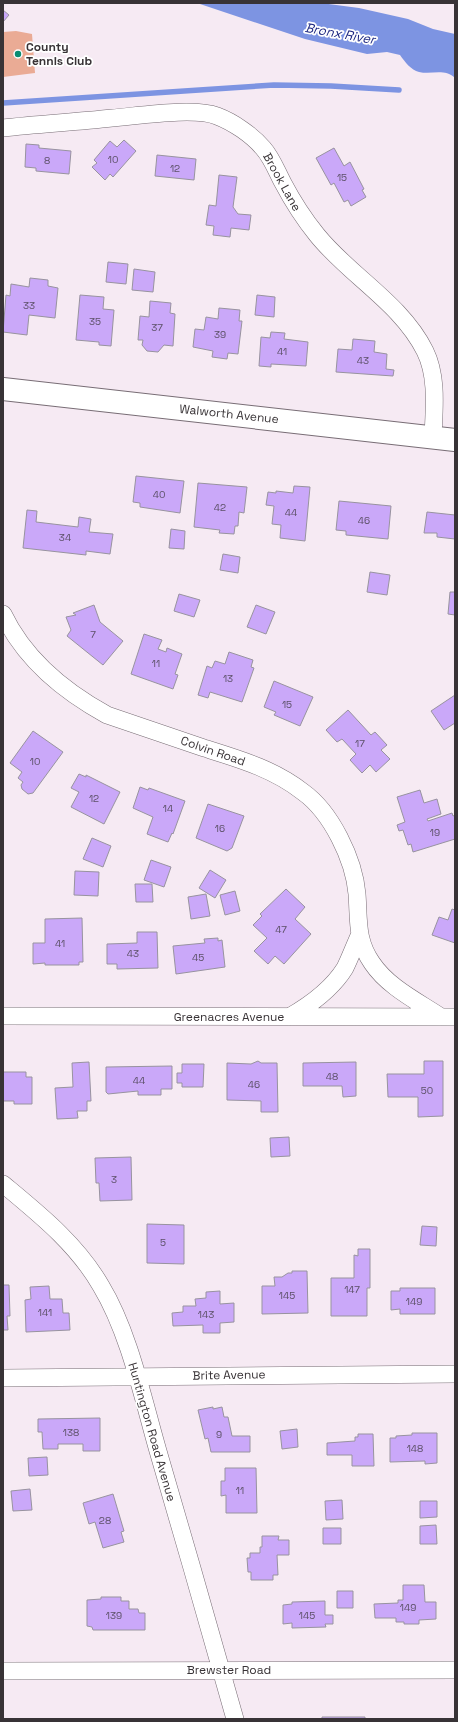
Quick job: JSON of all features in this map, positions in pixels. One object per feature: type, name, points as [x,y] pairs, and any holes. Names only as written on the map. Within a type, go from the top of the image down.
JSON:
[{"type":"street","name":"Brook Lane","points":[[3,128],[162,113],[202,113],[217,116],[245,133],[263,148],[299,213],[340,261],[371,286],[402,319],[425,351],[431,367],[433,383],[433,437]]},
{"type":"street","name":"Walworth Avenue","points":[[3,388],[455,440]]},
{"type":"street","name":"Colvin Road","points":[[3,614],[10,630],[26,652],[62,687],[86,704],[107,715],[254,764],[280,777],[304,792],[328,817],[338,836],[353,872],[357,892],[359,936],[372,963],[391,984],[448,1017]]},
{"type":"street","name":"Colvin Road","points":[[286,1018],[306,1007],[326,990],[344,968],[359,936]]},
{"type":"street","name":"Greenacres Avenue","points":[[3,1016],[286,1018],[448,1017]]},
{"type":"street","name":"Huntington Road Avenue","points":[[3,1184],[50,1223],[73,1247],[93,1273],[112,1305],[137,1377],[235,1719]]},
{"type":"street","name":"Brite Avenue","points":[[3,1378],[455,1374]]},
{"type":"street","name":"Brewster Road","points":[[3,1670],[455,1670]]},
{"type":"shaded area","name":"County Tennis Club","points":[[16,31],[32,34],[35,73],[3,77],[3,32]]},
{"type":"water","name":"Bronx River","points":[[197,3],[321,3],[359,8],[408,19],[433,29],[455,34],[455,78],[442,72],[424,73],[416,71],[408,65],[400,55],[387,52],[367,54],[305,39]]},
{"type":"building","name":"County Tennis Club","points":[[3,10],[9,15],[3,22]]},
{"type":"building","points":[[124,140],[136,151],[113,177],[110,174],[105,180],[92,167],[97,163],[94,160],[110,141],[117,147]]},
{"type":"building","points":[[26,144],[39,145],[39,148],[71,151],[69,174],[36,171],[36,168],[25,167]]},
{"type":"building","points":[[334,148],[344,166],[350,162],[364,189],[362,190],[366,197],[351,206],[348,200],[344,202],[334,183],[331,185],[316,158]]},
{"type":"building","points":[[157,155],[196,159],[194,180],[155,176]]},
{"type":"building","points":[[219,175],[237,177],[233,207],[238,214],[251,215],[249,230],[231,228],[230,237],[213,235],[214,226],[206,225],[209,205],[216,206]]},
{"type":"building","points":[[108,262],[128,264],[126,284],[106,282]]},
{"type":"building","points":[[134,269],[155,272],[153,292],[132,290]]},
{"type":"building","points":[[30,278],[48,280],[48,286],[58,288],[55,318],[29,315],[27,335],[3,332],[6,295],[10,296],[11,284],[29,287]]},
{"type":"building","points":[[80,295],[104,297],[103,309],[114,310],[111,346],[99,345],[99,342],[76,340]]},
{"type":"building","points":[[257,295],[275,297],[274,317],[255,315]]},
{"type":"building","points":[[150,301],[171,303],[170,313],[175,314],[173,346],[164,345],[158,352],[147,351],[142,345],[143,340],[138,340],[140,316],[149,317]]},
{"type":"building","points":[[219,308],[240,310],[239,321],[242,321],[238,354],[228,353],[227,359],[212,357],[213,351],[193,347],[195,329],[204,330],[206,317],[218,319]]},
{"type":"building","points":[[271,332],[285,333],[284,339],[308,342],[306,366],[271,364],[271,367],[259,366],[261,337],[270,338]]},
{"type":"building","points":[[353,339],[375,341],[374,352],[387,354],[386,369],[394,370],[393,376],[336,372],[338,349],[352,350]]},
{"type":"building","points":[[136,476],[184,481],[180,513],[140,507],[140,503],[133,502]]},
{"type":"building","points":[[198,483],[247,487],[244,513],[239,512],[238,526],[235,526],[234,534],[219,533],[220,530],[194,527]]},
{"type":"building","points":[[294,486],[310,487],[305,541],[280,538],[281,525],[272,524],[274,506],[266,505],[268,492],[276,493],[276,491],[293,493]]},
{"type":"building","points":[[339,501],[391,506],[388,539],[346,535],[346,531],[336,530]]},
{"type":"building","points":[[27,510],[37,511],[36,522],[78,527],[79,517],[91,519],[89,532],[113,534],[110,554],[86,551],[86,555],[23,548]]},
{"type":"building","points":[[427,512],[455,515],[455,539],[437,537],[437,533],[424,533]]},
{"type":"building","points":[[171,529],[185,531],[184,549],[169,548]]},
{"type":"building","points":[[223,554],[240,557],[238,573],[220,570]]},
{"type":"building","points":[[370,572],[390,575],[387,595],[367,592]]},
{"type":"building","points":[[450,592],[455,592],[455,615],[448,614]]},
{"type":"building","points":[[179,594],[200,600],[194,617],[174,611]]},
{"type":"building","points":[[94,605],[100,622],[123,641],[103,665],[67,636],[71,630],[66,617],[76,615],[73,613]]},
{"type":"building","points":[[256,605],[275,612],[266,634],[247,627]]},
{"type":"building","points":[[144,634],[162,640],[158,649],[166,652],[167,648],[182,654],[175,674],[178,675],[173,689],[131,674]]},
{"type":"building","points":[[229,652],[253,660],[251,667],[254,668],[242,702],[210,692],[208,698],[198,695],[207,666],[212,668],[215,661],[225,664]]},
{"type":"building","points":[[274,681],[313,697],[300,726],[274,715],[276,712],[264,707]]},
{"type":"building","points":[[455,695],[455,723],[444,730],[431,711]]},
{"type":"building","points":[[348,710],[371,735],[375,732],[387,745],[381,750],[390,759],[376,772],[370,765],[362,773],[350,760],[356,754],[342,739],[337,742],[326,730]]},
{"type":"building","points":[[33,731],[63,752],[33,793],[28,794],[22,789],[21,785],[23,782],[18,778],[22,772],[10,763]]},
{"type":"building","points":[[79,774],[86,777],[86,775],[120,792],[104,824],[71,807],[79,792],[71,788]]},
{"type":"building","points":[[140,787],[148,790],[149,788],[185,801],[173,834],[172,833],[168,842],[147,834],[153,817],[133,808]]},
{"type":"building","points":[[420,790],[424,803],[437,799],[441,814],[427,819],[428,821],[452,813],[453,816],[455,815],[455,839],[413,852],[411,844],[408,845],[403,830],[399,831],[397,825],[405,822],[397,797]]},
{"type":"building","points":[[208,804],[244,816],[232,848],[227,851],[196,838]]},
{"type":"building","points":[[92,838],[111,846],[103,867],[83,859]]},
{"type":"building","points":[[151,860],[171,867],[164,887],[144,880]]},
{"type":"building","points":[[210,870],[226,880],[215,898],[199,888]]},
{"type":"building","points":[[75,871],[99,872],[98,896],[74,895]]},
{"type":"building","points":[[135,884],[152,884],[153,902],[136,902]]},
{"type":"building","points":[[286,889],[305,907],[295,919],[311,934],[284,964],[275,956],[268,964],[254,951],[267,938],[253,925],[262,916],[260,914]]},
{"type":"building","points":[[235,891],[240,911],[225,915],[220,895]]},
{"type":"building","points":[[206,894],[210,916],[191,919],[188,897]]},
{"type":"building","points":[[452,909],[455,910],[455,943],[432,935],[439,917],[448,920]]},
{"type":"building","points":[[82,918],[83,962],[79,962],[79,965],[45,965],[45,963],[33,964],[33,943],[45,943],[45,919]]},
{"type":"building","points":[[137,932],[157,932],[158,968],[117,969],[117,964],[107,964],[107,944],[137,943]]},
{"type":"building","points":[[218,938],[218,941],[222,940],[225,967],[176,974],[173,946],[205,943],[204,939]]},
{"type":"building","points":[[258,1061],[261,1063],[277,1063],[278,1112],[261,1112],[261,1101],[227,1100],[227,1063],[251,1064]]},
{"type":"building","points":[[424,1061],[443,1061],[443,1116],[418,1117],[418,1097],[388,1097],[387,1074],[424,1074]]},
{"type":"building","points":[[89,1062],[91,1101],[87,1101],[87,1111],[77,1111],[78,1118],[57,1119],[55,1088],[73,1087],[72,1063]]},
{"type":"building","points":[[356,1062],[356,1096],[343,1097],[342,1086],[303,1086],[303,1063]]},
{"type":"building","points":[[182,1064],[204,1064],[203,1087],[182,1087],[182,1083],[177,1083],[177,1073],[182,1073]]},
{"type":"building","points":[[172,1066],[172,1089],[161,1089],[161,1095],[138,1095],[138,1091],[108,1094],[106,1092],[106,1067]]},
{"type":"building","points":[[3,1072],[26,1072],[26,1077],[32,1077],[32,1104],[14,1104],[14,1101],[3,1101]]},
{"type":"building","points":[[289,1137],[290,1156],[271,1157],[270,1138]]},
{"type":"building","points":[[131,1157],[132,1200],[100,1201],[99,1183],[96,1183],[95,1158]]},
{"type":"building","points":[[147,1224],[184,1225],[184,1264],[147,1263]]},
{"type":"building","points":[[422,1226],[437,1227],[436,1246],[420,1245]]},
{"type":"building","points":[[358,1249],[370,1249],[370,1288],[367,1288],[367,1316],[331,1316],[331,1278],[354,1278],[354,1255],[358,1256]]},
{"type":"building","points":[[292,1271],[307,1271],[308,1313],[262,1314],[262,1286],[275,1286],[274,1277],[282,1277],[288,1273],[292,1273]]},
{"type":"building","points":[[3,1285],[9,1285],[10,1316],[7,1316],[8,1330],[3,1330]]},
{"type":"building","points":[[49,1286],[50,1299],[62,1299],[63,1313],[69,1313],[70,1330],[26,1332],[25,1300],[31,1299],[30,1287]]},
{"type":"building","points":[[400,1288],[435,1288],[435,1314],[400,1314],[400,1309],[391,1310],[391,1291],[400,1291]]},
{"type":"building","points":[[220,1291],[220,1304],[234,1303],[234,1322],[220,1323],[220,1333],[203,1333],[203,1325],[173,1326],[172,1313],[183,1312],[183,1306],[196,1306],[195,1299],[206,1298],[206,1292]]},
{"type":"building","points":[[213,1407],[213,1409],[222,1407],[224,1417],[228,1417],[232,1436],[250,1436],[250,1452],[211,1452],[208,1438],[205,1439],[198,1410]]},
{"type":"building","points":[[100,1418],[100,1451],[83,1451],[83,1444],[58,1444],[58,1449],[43,1449],[42,1432],[38,1432],[38,1419]]},
{"type":"building","points":[[297,1429],[298,1447],[282,1449],[280,1431]]},
{"type":"building","points":[[412,1433],[437,1433],[437,1463],[425,1464],[425,1461],[390,1462],[390,1438],[412,1435]]},
{"type":"building","points":[[358,1434],[373,1434],[374,1466],[352,1466],[352,1455],[327,1455],[327,1443],[355,1441],[355,1437],[358,1437]]},
{"type":"building","points":[[47,1457],[48,1475],[29,1476],[28,1458]]},
{"type":"building","points":[[225,1468],[256,1468],[257,1513],[226,1513],[226,1495],[221,1496],[221,1481],[225,1481]]},
{"type":"building","points":[[30,1489],[32,1510],[13,1511],[11,1491]]},
{"type":"building","points":[[113,1494],[124,1531],[121,1532],[124,1542],[103,1548],[95,1522],[89,1524],[83,1503]]},
{"type":"building","points":[[342,1500],[343,1519],[326,1520],[325,1501]]},
{"type":"building","points":[[420,1501],[437,1501],[437,1517],[420,1518]]},
{"type":"building","points":[[436,1525],[437,1544],[420,1544],[420,1526]]},
{"type":"building","points":[[323,1528],[341,1528],[341,1544],[323,1544]]},
{"type":"building","points":[[262,1536],[279,1536],[278,1540],[289,1540],[289,1555],[277,1555],[278,1575],[273,1575],[273,1580],[251,1580],[251,1572],[248,1572],[247,1558],[250,1558],[250,1553],[260,1553],[260,1547],[262,1547]]},
{"type":"building","points":[[403,1585],[424,1585],[425,1602],[436,1602],[436,1619],[419,1620],[419,1624],[404,1624],[404,1622],[396,1622],[396,1618],[375,1618],[374,1604],[398,1603],[398,1600],[403,1600]]},
{"type":"building","points":[[337,1591],[353,1591],[353,1608],[337,1608]]},
{"type":"building","points":[[101,1597],[121,1597],[121,1601],[129,1601],[129,1609],[138,1609],[139,1613],[145,1613],[145,1630],[93,1630],[92,1627],[87,1626],[87,1600],[101,1599]]},
{"type":"building","points":[[325,1601],[325,1615],[333,1615],[333,1624],[325,1624],[326,1627],[292,1628],[292,1623],[283,1624],[283,1605],[292,1604],[292,1602]]},
{"type":"building","points":[[322,1717],[365,1717],[365,1719],[322,1719]]},
{"type":"waterway","points":[[3,103],[274,85],[331,86],[399,90]]},
{"type":"place","name":"County Tennis Club","points":[[18,54]]}]
